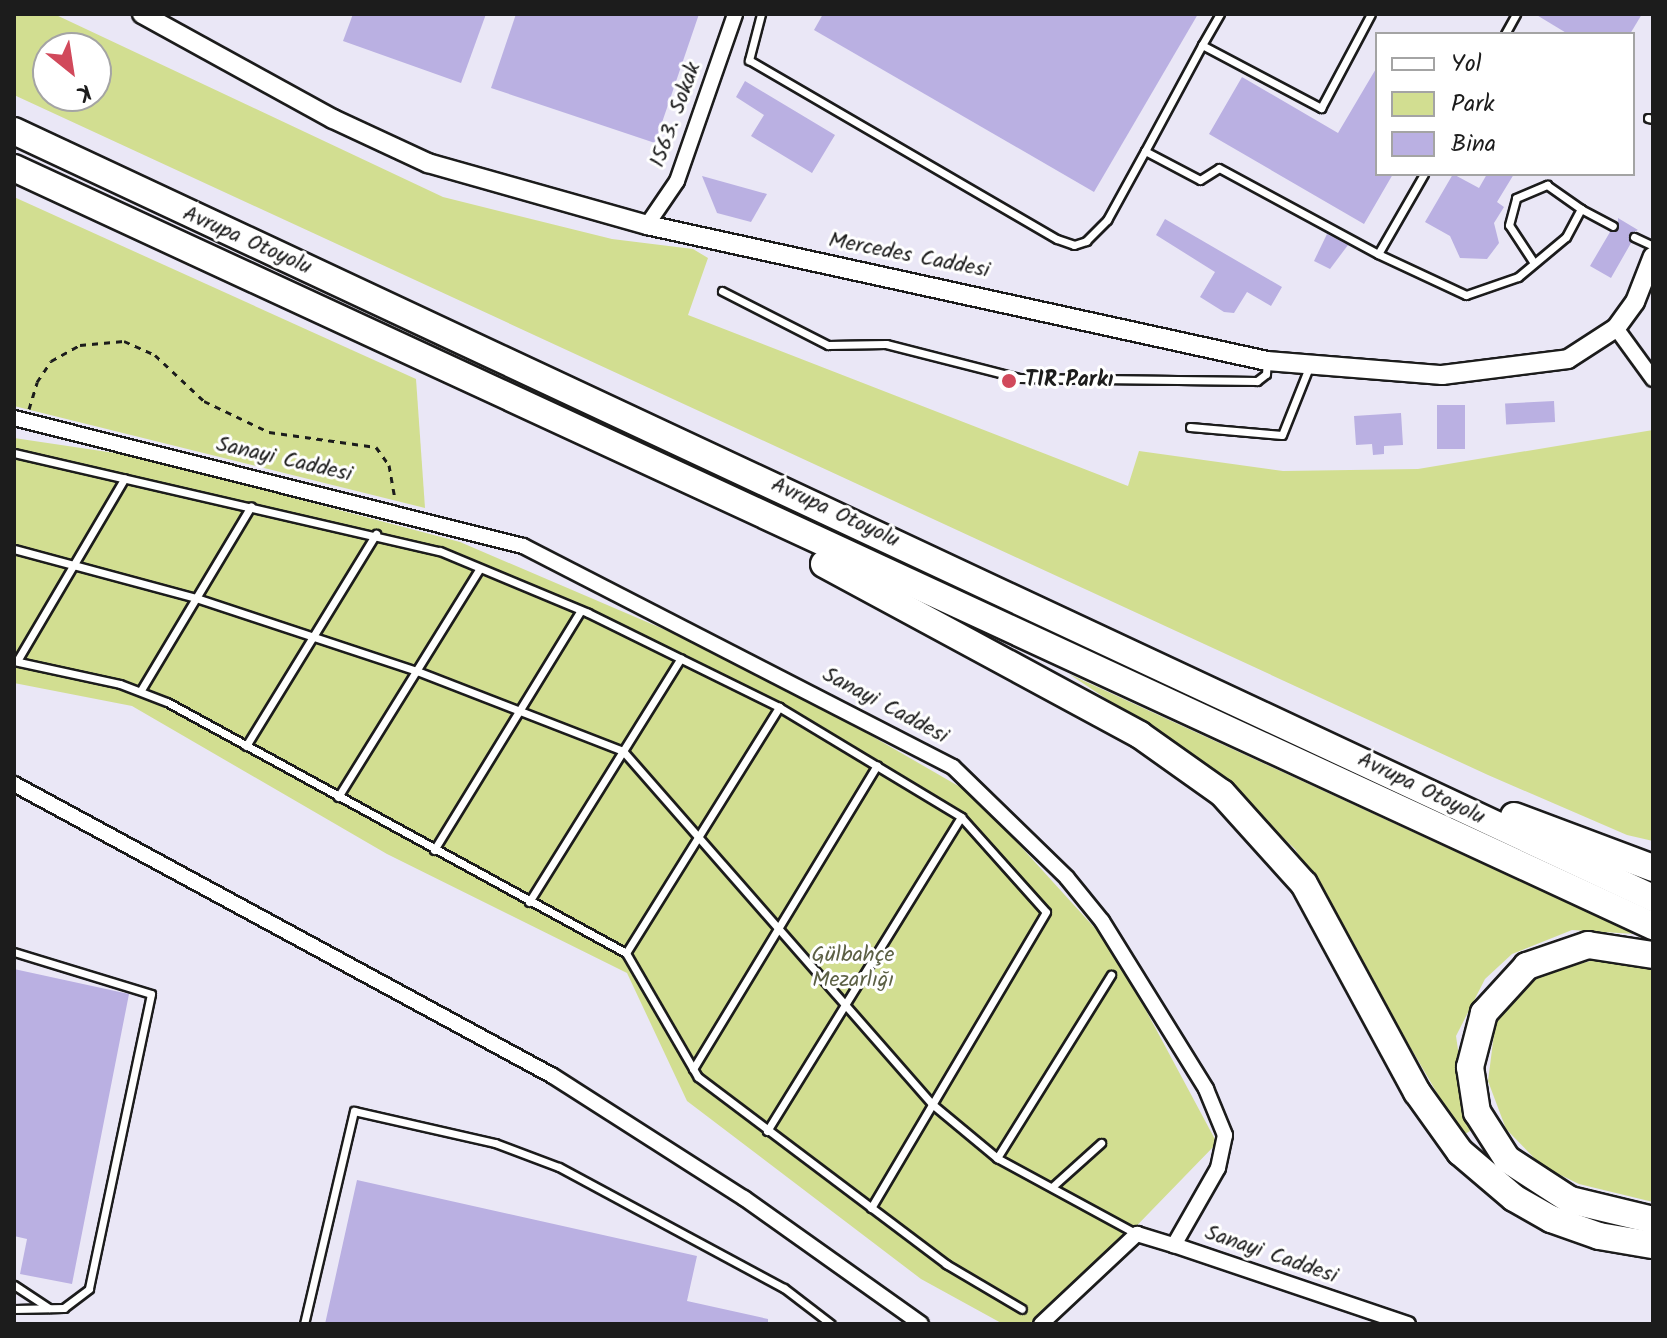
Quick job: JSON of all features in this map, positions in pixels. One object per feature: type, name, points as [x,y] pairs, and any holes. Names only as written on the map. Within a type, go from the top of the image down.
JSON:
[{"type":"highway","name":"Avrupa Otoyolu","points":[[14,131],[1332,743],[1370,768],[1653,898]]},
{"type":"highway","name":"Avrupa Otoyolu","points":[[14,168],[1653,926]]},
{"type":"highway","points":[[695,485],[783,544],[1140,735],[1222,793],[1304,884],[1417,1092],[1460,1152],[1514,1198],[1551,1219],[1653,1245]]},
{"type":"highway","points":[[1332,743],[1653,868]]},
{"type":"highway","points":[[1653,955],[1588,945],[1527,966],[1484,1013],[1470,1081],[1486,1132],[1523,1173],[1590,1207],[1653,1220]]},
{"type":"street","name":"Mercedes Caddesi","points":[[142,14],[333,119],[428,163],[647,225],[1267,361],[1309,367],[1442,375],[1539,365],[1592,348],[1616,328],[1635,302],[1653,256]]},
{"type":"street","name":"1563. Sokak","points":[[647,225],[677,181],[735,14]]},
{"type":"street","points":[[1616,328],[1653,379]]},
{"type":"street","name":"Sanayi Caddesi","points":[[20,420],[397,510],[563,561],[953,767],[1067,878],[1102,921],[1206,1089],[1225,1135],[1223,1146],[1218,1168],[1174,1245],[1408,1324]]},
{"type":"street","points":[[14,784],[553,1076],[744,1198],[921,1324]]},
{"type":"street","points":[[1041,1324],[1137,1234],[1174,1245]]},
{"type":"lane","points":[[761,14],[749,60],[1057,239],[1074,245],[1086,241],[1107,220],[1220,14]]},
{"type":"lane","points":[[1202,45],[1321,108],[1371,14]]},
{"type":"lane","points":[[1506,32],[1516,14]]},
{"type":"lane","points":[[1145,151],[1200,180],[1219,168],[1378,254],[1466,295],[1487,293],[1534,263],[1566,237],[1581,209]]},
{"type":"lane","points":[[1378,254],[1423,176]]},
{"type":"lane","points":[[1534,263],[1509,225],[1516,198],[1547,185],[1581,209],[1613,226]]},
{"type":"lane","points":[[1634,237],[1653,246]]},
{"type":"lane","points":[[722,291],[828,345],[886,344],[1019,378],[1257,381],[1267,361]]},
{"type":"lane","points":[[1190,427],[1282,435],[1309,367]]},
{"type":"lane","points":[[14,453],[376,534],[480,568],[581,610],[779,707],[961,817],[1046,912],[871,1208]]},
{"type":"lane","points":[[125,478],[16,661],[141,690],[626,953],[693,1069],[767,1131],[946,1264],[1022,1309]]},
{"type":"lane","points":[[141,690],[251,506]]},
{"type":"lane","points":[[246,746],[314,640],[376,534]]},
{"type":"lane","points":[[14,549],[196,598],[314,640],[417,671],[521,707],[623,751],[843,1007],[932,1104],[997,1158],[1137,1234]]},
{"type":"lane","points":[[338,797],[480,568]]},
{"type":"lane","points":[[434,850],[581,610]]},
{"type":"lane","points":[[529,902],[681,658]]},
{"type":"lane","points":[[626,953],[779,707]]},
{"type":"lane","points":[[693,1069],[877,765]]},
{"type":"lane","points":[[767,1131],[961,817]]},
{"type":"lane","points":[[14,952],[151,994],[89,1289],[72,1305],[14,1309]]},
{"type":"lane","points":[[997,1158],[1111,975]]},
{"type":"lane","points":[[304,1324],[354,1111],[495,1143],[559,1167],[784,1288],[831,1324]]},
{"type":"lane","points":[[1052,1187],[1101,1143]]},
{"type":"lane","points":[[14,1285],[50,1308]]},
{"type":"path","points":[[20,420],[37,382],[51,361],[80,345],[124,341],[155,355],[204,401],[269,432],[376,447],[389,465],[397,510]]},
{"type":"green space","points":[[14,14],[54,14],[92,32],[32,32],[32,103],[14,95]]},
{"type":"green space","points":[[112,41],[443,197],[612,239],[693,249],[708,258],[688,315],[1128,486],[1139,451],[1283,471],[1418,469],[1653,430],[1653,841],[1627,835],[1488,775],[51,112],[112,112]]},
{"type":"green space","points":[[14,197],[416,379],[425,508],[14,406]]},
{"type":"green space","name":"Gülbahçe Mezarlığı","points":[[14,438],[135,456],[460,542],[752,667],[974,795],[1112,947],[1217,1143],[1051,1314],[1034,1324],[1003,1324],[921,1279],[687,1101],[627,973],[387,854],[132,706],[14,683]]},
{"type":"green space","points":[[1069,674],[1635,934],[1572,930],[1512,954],[1485,979],[1456,1036],[1470,1131],[1462,1136],[1295,849],[1206,765]]},
{"type":"green space","points":[[1610,956],[1653,968],[1653,1202],[1579,1184],[1542,1166],[1506,1129],[1488,1081],[1495,1026],[1511,998],[1536,975]]},
{"type":"building","points":[[353,14],[486,14],[461,83],[343,41]]},
{"type":"building","points":[[516,14],[699,14],[655,143],[491,88]]},
{"type":"building","points":[[823,14],[1198,14],[1094,192],[814,30]]},
{"type":"building","points":[[1535,14],[1642,14],[1631,32],[1565,32]]},
{"type":"building","points":[[1375,70],[1375,176],[1392,176],[1364,224],[1209,134],[1242,77],[1338,133]]},
{"type":"building","points":[[745,81],[835,135],[812,173],[751,136],[764,115],[736,97]]},
{"type":"building","points":[[702,176],[767,194],[751,222],[717,213]]},
{"type":"building","points":[[1452,176],[1479,188],[1486,176],[1513,176],[1497,202],[1504,207],[1494,223],[1499,243],[1487,259],[1460,258],[1450,236],[1425,222]]},
{"type":"building","points":[[1618,218],[1638,230],[1629,234],[1631,243],[1611,278],[1590,266],[1610,232],[1618,230]]},
{"type":"building","points":[[1165,219],[1282,287],[1271,306],[1247,292],[1234,313],[1224,312],[1200,297],[1215,272],[1156,235]]},
{"type":"building","points":[[1327,234],[1348,245],[1330,269],[1314,261]]},
{"type":"building","points":[[1554,401],[1555,422],[1506,425],[1505,404]]},
{"type":"building","points":[[1437,405],[1465,405],[1465,449],[1437,449]]},
{"type":"building","points":[[1401,413],[1403,445],[1384,446],[1384,454],[1373,455],[1372,444],[1356,445],[1354,416]]},
{"type":"building","points":[[14,969],[129,994],[72,1284],[20,1274],[27,1239],[14,1236]]},
{"type":"building","points":[[357,1180],[697,1256],[687,1301],[768,1319],[768,1324],[325,1324]]},
{"type":"place","name":"TIR Parkı","points":[[1009,381]]}]
